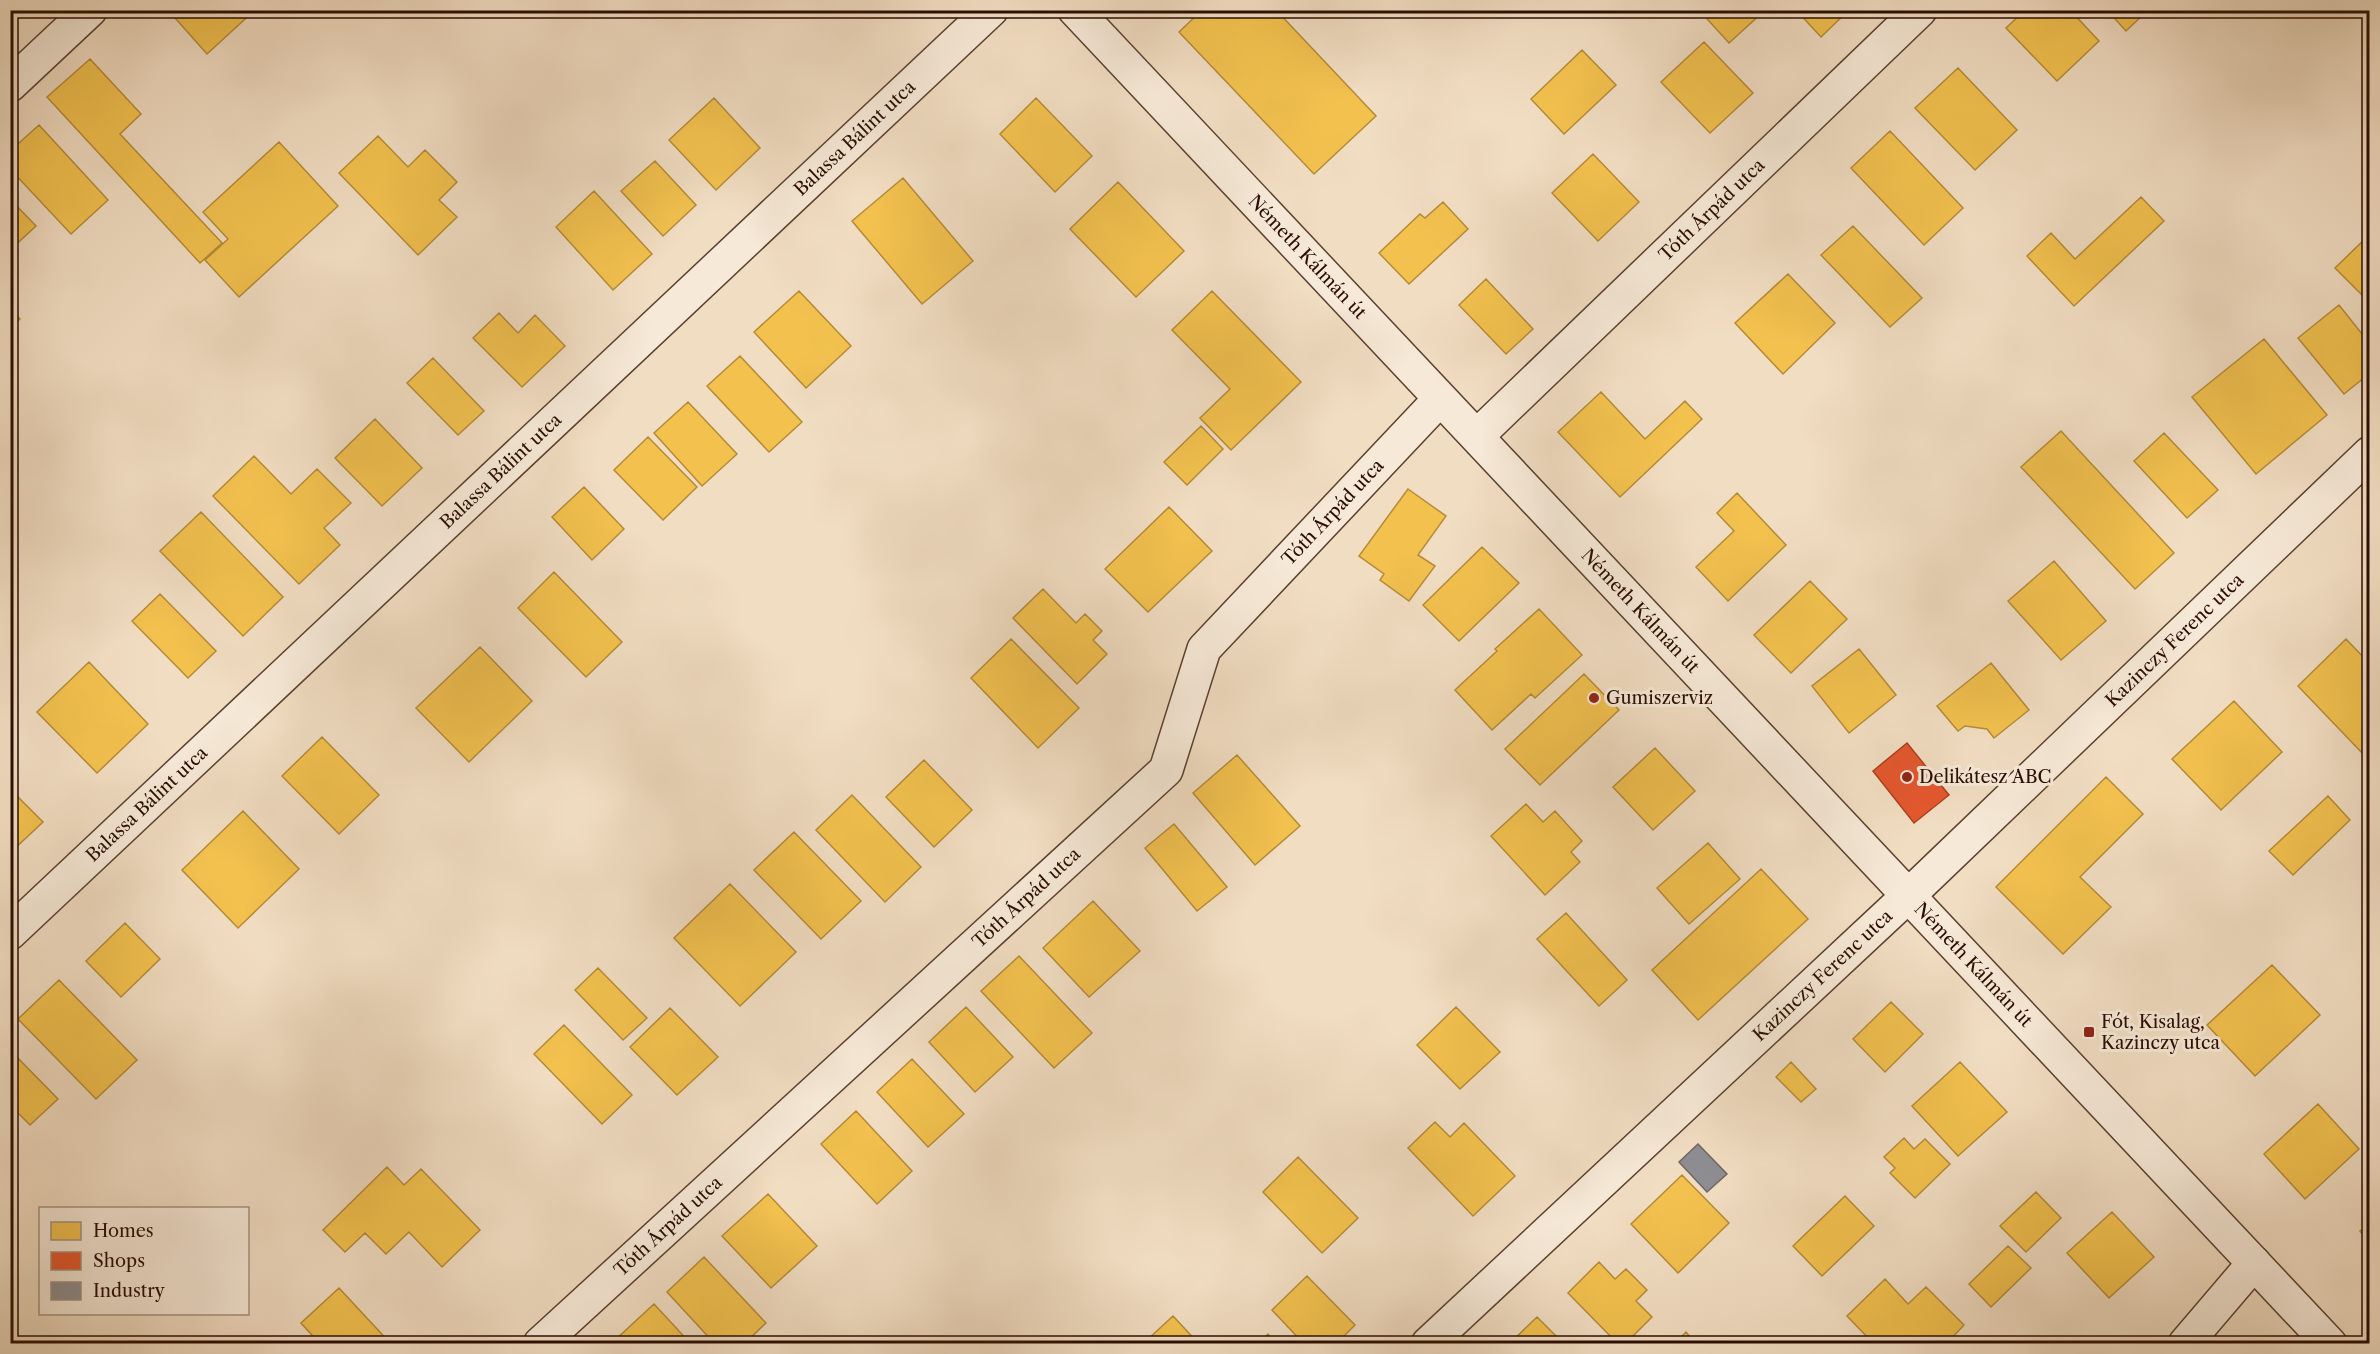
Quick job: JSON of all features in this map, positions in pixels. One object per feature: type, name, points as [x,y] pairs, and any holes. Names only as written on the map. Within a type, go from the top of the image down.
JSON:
[{"type":"street","points":[[10,85],[90,10]]},
{"type":"street","name":"Balassa Bálint utca","points":[[10,933],[991,10]]},
{"type":"street","name":"Németh Kálmán út","points":[[1075,10],[2330,1344]]},
{"type":"street","name":"Tóth Árpád utca","points":[[1477,436],[1920,10]]},
{"type":"street","name":"Tóth Árpád utca","points":[[540,1344],[1166,770],[1204,649],[1440,399]]},
{"type":"street","name":"Kazinczy Ferenc utca","points":[[1428,1344],[1909,895],[2370,453]]},
{"type":"street","points":[[2185,1344],[2254,1263]]},
{"type":"building: Homes","points":[[168,10],[255,10],[207,54]]},
{"type":"building: Homes","points":[[1202,10],[1276,10],[1376,116],[1314,174],[1179,32]]},
{"type":"building: Homes","points":[[1699,10],[1762,10],[1763,12],[1729,43]]},
{"type":"building: Homes","points":[[1796,10],[1849,10],[1821,37]]},
{"type":"building: Homes","points":[[2025,10],[2070,10],[2099,41],[2057,81],[2006,28]]},
{"type":"building: Homes","points":[[2107,10],[2148,10],[2126,31]]},
{"type":"building: Homes","points":[[1704,42],[1753,93],[1710,133],[1661,82]]},
{"type":"building: Homes","points":[[1582,50],[1616,85],[1564,134],[1531,99]]},
{"type":"building: Homes","points":[[90,59],[141,114],[120,134],[222,243],[200,263],[47,97]]},
{"type":"building: Homes","points":[[1958,68],[2017,130],[1975,170],[1915,108]]},
{"type":"building: Homes","points":[[714,98],[760,148],[716,190],[669,140]]},
{"type":"building: Homes","points":[[1036,98],[1092,156],[1055,192],[1000,134]]},
{"type":"building: Homes","points":[[39,125],[108,200],[71,234],[10,169],[10,151]]},
{"type":"building: Homes","points":[[1890,131],[1963,208],[1924,245],[1851,168]]},
{"type":"building: Homes","points":[[378,136],[408,167],[425,150],[457,182],[439,200],[457,217],[418,255],[339,173]]},
{"type":"building: Homes","points":[[279,142],[338,206],[239,297],[205,260],[228,239],[203,212]]},
{"type":"building: Homes","points":[[1593,154],[1639,202],[1598,241],[1552,193]]},
{"type":"building: Homes","points":[[655,161],[696,205],[663,236],[621,191]]},
{"type":"building: Homes","points":[[903,178],[973,261],[922,304],[852,221]]},
{"type":"building: Homes","points":[[1118,182],[1184,251],[1136,297],[1070,229]]},
{"type":"building: Homes","points":[[594,191],[652,254],[613,290],[556,227]]},
{"type":"building: Homes","points":[[2141,197],[2164,221],[2074,306],[2027,256],[2051,233],[2075,259]]},
{"type":"building: Homes","points":[[10,199],[36,226],[10,250]]},
{"type":"building: Homes","points":[[1443,202],[1468,229],[1409,284],[1379,253],[1420,214],[1425,218]]},
{"type":"building: Homes","points":[[1853,226],[1922,298],[1890,327],[1821,255]]},
{"type":"building: Homes","points":[[2370,235],[2370,303],[2335,268]]},
{"type":"building: Homes","points":[[1788,274],[1835,323],[1783,374],[1735,323]]},
{"type":"building: Homes","points":[[1486,279],[1533,329],[1506,354],[1459,305]]},
{"type":"building: Homes","points":[[799,291],[851,346],[806,388],[754,332]]},
{"type":"building: Homes","points":[[1212,291],[1301,382],[1231,450],[1200,418],[1230,389],[1172,330]]},
{"type":"building: Homes","points":[[2339,305],[2370,344],[2370,373],[2344,394],[2298,338]]},
{"type":"building: Homes","points":[[10,309],[20,319],[10,328]]},
{"type":"building: Homes","points":[[499,313],[518,333],[535,315],[565,346],[522,387],[473,338]]},
{"type":"building: Homes","points":[[2264,339],[2327,415],[2256,474],[2192,397]]},
{"type":"building: Homes","points":[[740,356],[802,422],[769,452],[707,386]]},
{"type":"building: Homes","points":[[433,358],[484,411],[458,435],[407,383]]},
{"type":"building: Homes","points":[[1601,392],[1645,439],[1685,401],[1702,419],[1620,497],[1558,432]]},
{"type":"building: Homes","points":[[688,402],[737,454],[702,486],[654,433]]},
{"type":"building: Homes","points":[[375,419],[422,468],[382,506],[335,458]]},
{"type":"building: Homes","points":[[1201,426],[1223,449],[1187,485],[1164,462]]},
{"type":"building: Homes","points":[[2061,431],[2174,553],[2135,589],[2021,467]]},
{"type":"building: Homes","points":[[2164,433],[2218,490],[2187,518],[2134,461]]},
{"type":"building: Homes","points":[[648,437],[697,487],[663,520],[614,470]]},
{"type":"building: Homes","points":[[254,456],[291,494],[317,469],[351,503],[324,528],[340,545],[299,584],[213,496]]},
{"type":"building: Homes","points":[[584,487],[624,529],[592,560],[552,517]]},
{"type":"building: Homes","points":[[1408,489],[1446,516],[1418,555],[1435,566],[1409,601],[1380,580],[1384,574],[1359,556]]},
{"type":"building: Homes","points":[[1737,493],[1786,545],[1728,601],[1696,567],[1734,531],[1717,513]]},
{"type":"building: Homes","points":[[1169,507],[1212,551],[1148,612],[1105,569]]},
{"type":"building: Homes","points":[[201,512],[283,597],[243,636],[160,551]]},
{"type":"building: Homes","points":[[1482,547],[1519,583],[1459,641],[1423,605]]},
{"type":"building: Homes","points":[[2054,561],[2106,621],[2061,660],[2008,601]]},
{"type":"building: Homes","points":[[554,572],[622,642],[586,677],[518,608]]},
{"type":"building: Homes","points":[[1810,581],[1847,619],[1791,673],[1754,635]]},
{"type":"building: Homes","points":[[1043,589],[1076,623],[1085,614],[1102,631],[1093,640],[1107,654],[1077,684],[1013,618]]},
{"type":"building: Homes","points":[[160,594],[216,651],[188,678],[132,621]]},
{"type":"building: Homes","points":[[1539,609],[1582,655],[1535,698],[1531,694],[1492,730],[1455,690]]},
{"type":"building: Homes","points":[[1011,639],[1079,708],[1038,748],[971,678]]},
{"type":"building: Homes","points":[[2346,639],[2370,664],[2370,750],[2364,755],[2298,686]]},
{"type":"building: Homes","points":[[480,647],[532,701],[469,762],[416,708]]},
{"type":"building: Homes","points":[[1859,649],[1896,695],[1849,733],[1812,686]]},
{"type":"building: Homes","points":[[89,662],[148,724],[97,773],[37,712]]},
{"type":"building: Homes","points":[[1991,663],[2029,710],[1994,738],[1987,729],[1965,726],[1958,731],[1937,706]]},
{"type":"building: Homes","points":[[1584,674],[1619,710],[1540,785],[1505,749]]},
{"type":"building: Homes","points":[[2234,701],[2282,752],[2221,810],[2172,759]]},
{"type":"building: Homes","points":[[322,737],[379,795],[339,834],[282,776]]},
{"type":"building: Homes","points":[[1655,748],[1695,791],[1653,830],[1613,787]]},
{"type":"building: Homes","points":[[1237,755],[1300,826],[1255,865],[1193,793]]},
{"type":"building: Homes","points":[[924,760],[972,810],[934,847],[886,797]]},
{"type":"building: Homes","points":[[2106,777],[2143,814],[2080,877],[2111,907],[2063,954],[1996,887]]},
{"type":"building: Homes","points":[[10,789],[43,822],[10,853]]},
{"type":"building: Homes","points":[[852,795],[921,867],[885,902],[816,830]]},
{"type":"building: Homes","points":[[2328,796],[2350,820],[2293,875],[2269,851]]},
{"type":"building: Homes","points":[[1526,804],[1543,822],[1555,811],[1582,841],[1571,852],[1580,862],[1545,895],[1491,836]]},
{"type":"building: Homes","points":[[243,811],[299,869],[238,928],[182,870]]},
{"type":"building: Homes","points":[[1174,824],[1227,887],[1197,911],[1145,848]]},
{"type":"building: Homes","points":[[794,832],[861,901],[821,939],[754,870]]},
{"type":"building: Homes","points":[[1708,843],[1740,879],[1689,924],[1657,888]]},
{"type":"building: Homes","points":[[1761,869],[1808,919],[1698,1020],[1652,970]]},
{"type":"building: Homes","points":[[730,884],[796,952],[740,1006],[674,938]]},
{"type":"building: Homes","points":[[1093,901],[1140,951],[1089,997],[1043,948]]},
{"type":"building: Homes","points":[[1566,913],[1627,980],[1599,1006],[1537,939]]},
{"type":"building: Homes","points":[[125,923],[160,959],[121,997],[86,961]]},
{"type":"building: Homes","points":[[1019,956],[1092,1033],[1054,1068],[981,991]]},
{"type":"building: Homes","points":[[2272,965],[2320,1015],[2255,1076],[2207,1025]]},
{"type":"building: Homes","points":[[598,968],[647,1018],[623,1040],[575,990]]},
{"type":"building: Homes","points":[[59,980],[137,1060],[96,1099],[18,1019]]},
{"type":"building: Homes","points":[[1891,1002],[1923,1034],[1885,1072],[1853,1039]]},
{"type":"building: Homes","points":[[966,1007],[1013,1057],[975,1092],[929,1042]]},
{"type":"building: Homes","points":[[1456,1007],[1500,1052],[1460,1089],[1417,1045]]},
{"type":"building: Homes","points":[[670,1008],[718,1057],[677,1095],[630,1047]]},
{"type":"building: Homes","points":[[564,1025],[632,1095],[602,1124],[534,1054]]},
{"type":"building: Homes","points":[[10,1050],[58,1099],[30,1125],[10,1105]]},
{"type":"building: Homes","points":[[912,1059],[964,1114],[928,1147],[877,1092]]},
{"type":"building: Homes","points":[[1791,1062],[1816,1089],[1801,1102],[1776,1077]]},
{"type":"building: Homes","points":[[1960,1062],[2007,1112],[1958,1156],[1912,1106]]},
{"type":"building: Homes","points":[[2318,1104],[2359,1149],[2305,1199],[2264,1154]]},
{"type":"building: Homes","points":[[856,1111],[912,1171],[877,1204],[821,1144]]},
{"type":"building: Homes","points":[[1435,1122],[1450,1137],[1464,1123],[1515,1176],[1473,1216],[1408,1148]]},
{"type":"building: Homes","points":[[1904,1138],[1914,1149],[1925,1139],[1950,1164],[1915,1198],[1890,1173],[1895,1168],[1884,1157]]},
{"type":"building: Homes","points":[[1298,1157],[1358,1218],[1322,1253],[1263,1192]]},
{"type":"building: Homes","points":[[387,1167],[404,1185],[421,1169],[480,1230],[442,1267],[409,1232],[386,1254],[365,1233],[345,1252],[323,1230]]},
{"type":"building: Homes","points":[[1682,1175],[1729,1223],[1678,1273],[1631,1224]]},
{"type":"building: Homes","points":[[2036,1192],[2061,1218],[2026,1252],[2000,1226]]},
{"type":"building: Homes","points":[[768,1194],[817,1246],[771,1288],[722,1236]]},
{"type":"building: Homes","points":[[1845,1196],[1874,1226],[1822,1276],[1793,1246]]},
{"type":"building: Homes","points":[[2112,1212],[2154,1257],[2109,1298],[2067,1253]]},
{"type":"building: Homes","points":[[2370,1223],[2370,1243],[2360,1231]]},
{"type":"building: Homes","points":[[2008,1246],[2031,1268],[1991,1307],[1969,1284]]},
{"type":"building: Homes","points":[[704,1257],[766,1323],[744,1344],[715,1344],[667,1292]]},
{"type":"building: Homes","points":[[1599,1262],[1615,1279],[1626,1269],[1647,1290],[1636,1301],[1652,1317],[1625,1344],[1618,1344],[1568,1293]]},
{"type":"building: Homes","points":[[1307,1276],[1355,1325],[1336,1344],[1304,1344],[1272,1310]]},
{"type":"building: Homes","points":[[1885,1279],[1908,1304],[1926,1287],[1964,1325],[1946,1344],[1874,1344],[1847,1316]]},
{"type":"building: Homes","points":[[339,1288],[391,1344],[320,1344],[301,1323]]},
{"type":"building: Homes","points":[[654,1304],[691,1344],[614,1344],[613,1342]]},
{"type":"building: Homes","points":[[1173,1316],[1199,1344],[1150,1344],[1147,1340]]},
{"type":"building: Homes","points":[[1537,1317],[1564,1344],[1509,1344]]},
{"type":"building: Homes","points":[[1686,1332],[1696,1344],[1674,1344]]},
{"type":"building: Homes","points":[[1268,1334],[1276,1344],[1257,1344]]},
{"type":"building: Shops","points":[[1907,743],[1949,795],[1914,823],[1873,771]]},
{"type":"building: Industry","points":[[1698,1144],[1727,1174],[1707,1192],[1679,1162]]},
{"type":"place","name":"Gumiszerviz","points":[[1594,698]]},
{"type":"place","name":"Delikátesz ABC","points":[[1907,777]]},
{"type":"place","name":"Fót, Kisalag, Kazinczy utca","points":[[2089,1032]]}]
